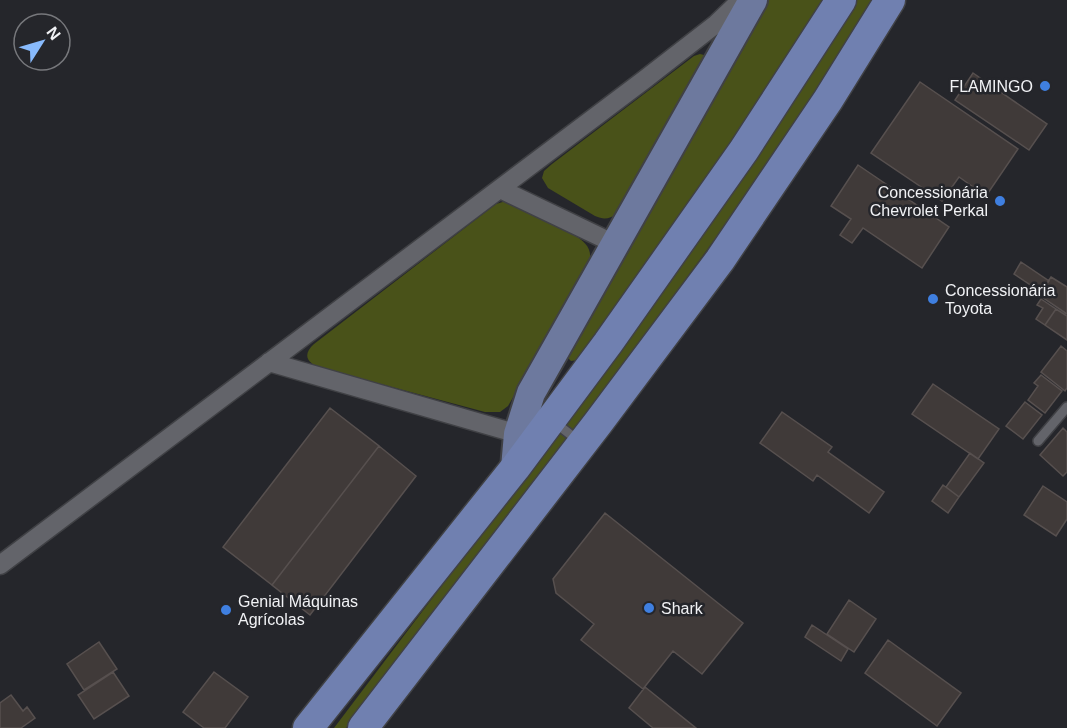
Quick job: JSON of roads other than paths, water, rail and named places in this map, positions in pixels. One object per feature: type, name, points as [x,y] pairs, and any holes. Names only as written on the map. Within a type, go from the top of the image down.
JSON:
[{"type":"highway","points":[[309,727],[515,468],[608,343],[744,150],[841,0]]},
{"type":"highway","points":[[363,728],[720,260],[828,100],[890,0]]},
{"type":"main road","points":[[515,468],[518,434],[531,393],[753,0]]},
{"type":"street","points":[[0,565],[644,80],[716,24],[741,0]]},
{"type":"street","points":[[500,189],[615,243]]},
{"type":"street","points":[[269,362],[518,434]]},
{"type":"lane","points":[[1038,441],[1067,407]]},
{"type":"lane","points":[[551,419],[582,443]]},
{"type":"place","name":"FLAMINGO","points":[[1045,86]]},
{"type":"place","name":"Concessionária Chevrolet Perkal","points":[[1000,201]]},
{"type":"place","name":"Concessionária Toyota","points":[[933,299]]},
{"type":"place","name":"Shark","points":[[649,608]]},
{"type":"place","name":"Genial Máquinas Agrícolas","points":[[226,610]]}]
